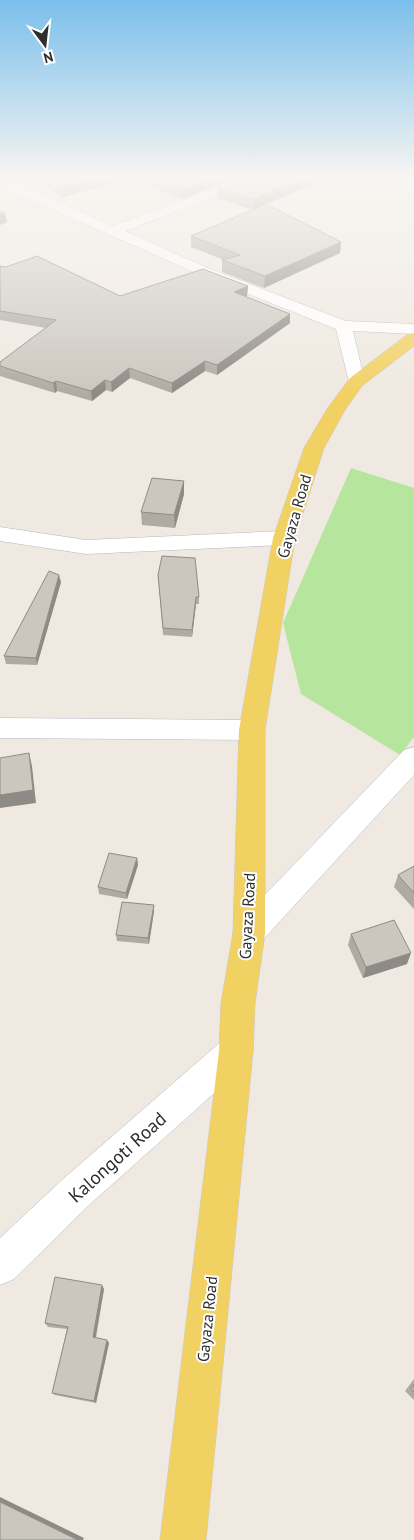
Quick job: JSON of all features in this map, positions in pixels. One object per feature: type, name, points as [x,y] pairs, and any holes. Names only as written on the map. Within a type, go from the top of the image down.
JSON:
[{"type":"main road","name":"Gayaza Road","points":[[183,1540],[236,1051],[238,1003],[249,933],[252,730],[284,538],[314,448],[336,409],[356,382],[414,338]]},
{"type":"street","points":[[162,252],[203,271],[344,326],[414,328]]},
{"type":"street","points":[[344,326],[356,382]]},
{"type":"street","points":[[0,534],[91,548],[284,538]]},
{"type":"street","points":[[0,728],[252,730]]},
{"type":"street","points":[[249,933],[414,757]]},
{"type":"street","name":"Kalongoti Road","points":[[0,1266],[75,1192],[236,1051]]},
{"type":"green space","points":[[351,468],[414,488],[414,737],[400,755],[301,694],[283,623]]},
{"type":"building","points":[[232,252],[319,252],[265,276],[222,260],[240,255]]},
{"type":"building","points":[[37,256],[120,296],[203,269],[248,286],[234,292],[290,314],[217,365],[205,361],[172,383],[129,368],[111,382],[105,380],[91,391],[56,381],[53,383],[0,366],[0,362],[56,320],[0,311],[0,266],[6,267]]},
{"type":"building","points":[[152,478],[184,481],[174,515],[141,512]]},
{"type":"building","points":[[162,556],[195,558],[199,597],[196,597],[192,630],[163,628],[158,575]]},
{"type":"building","points":[[49,571],[59,575],[36,658],[4,656]]},
{"type":"building","points":[[29,753],[33,790],[0,795],[0,758]]},
{"type":"building","points":[[109,853],[137,858],[126,893],[98,887]]},
{"type":"building","points":[[414,866],[414,893],[398,875]]},
{"type":"building","points":[[122,902],[154,905],[148,938],[116,935]]},
{"type":"building","points":[[394,920],[411,953],[366,967],[351,934]]},
{"type":"building","points":[[55,1277],[102,1285],[93,1337],[107,1340],[94,1401],[52,1393],[68,1327],[45,1323]]},
{"type":"building","points":[[0,1502],[78,1540],[0,1540]]}]
